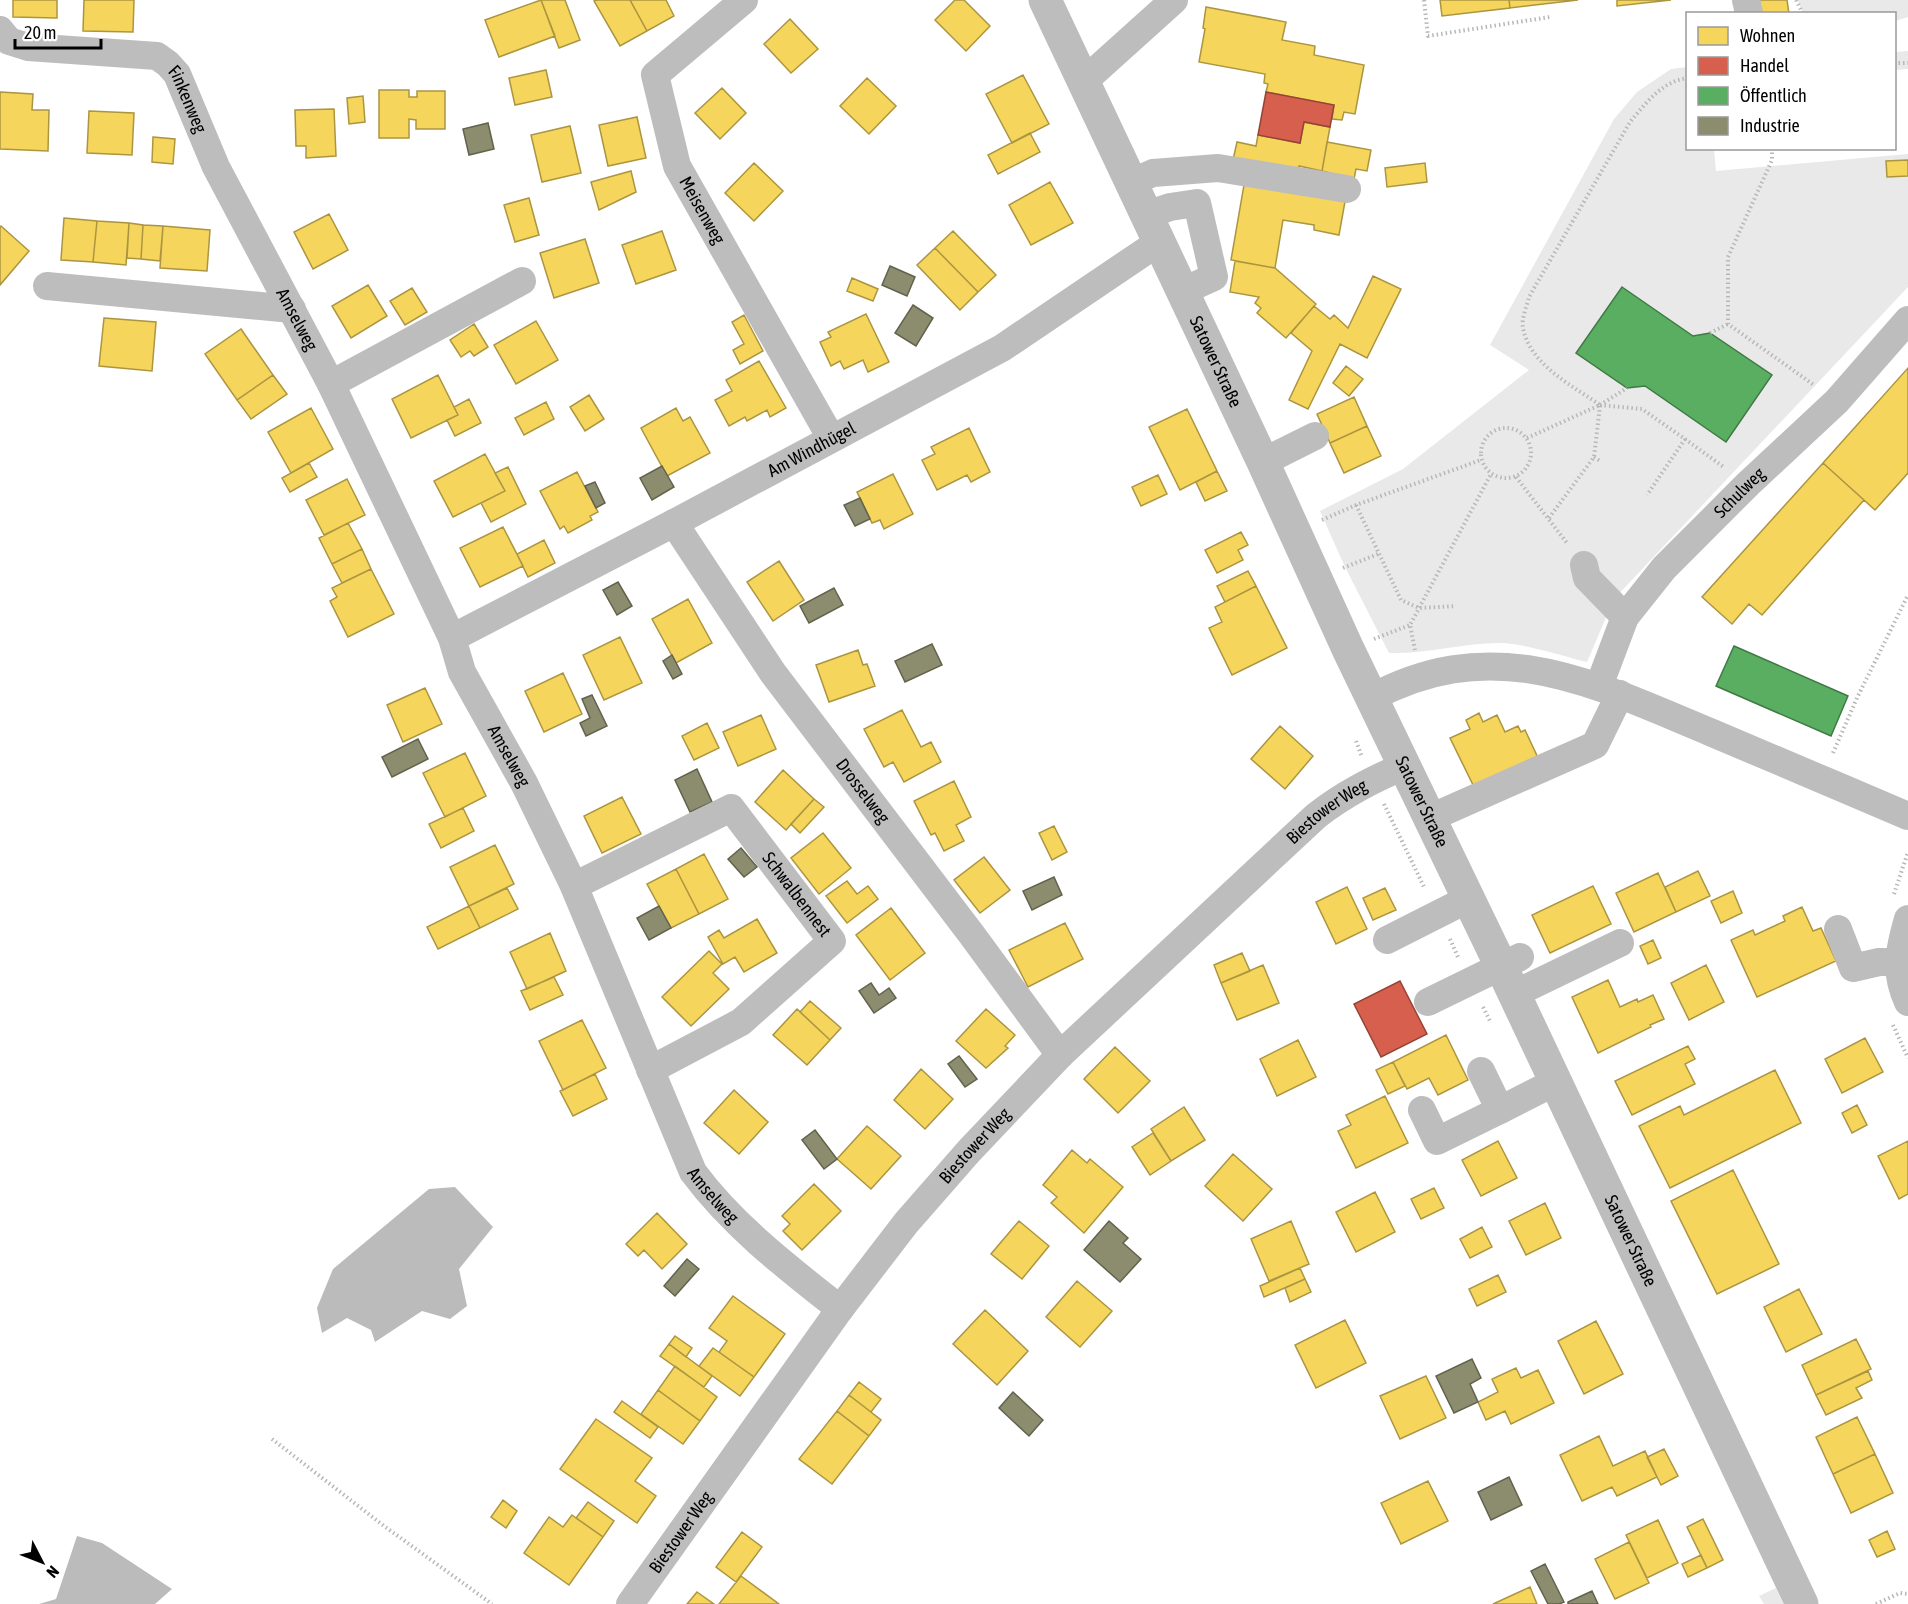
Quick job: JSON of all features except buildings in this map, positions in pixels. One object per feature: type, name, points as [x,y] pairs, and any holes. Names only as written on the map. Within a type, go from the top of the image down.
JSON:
[{"type":"main road","name":"Satower Straße","points":[[1044,0],[1132,182],[1371,698],[1468,899],[1512,972],[1555,1082],[1802,1604]]},
{"type":"street","name":"Meisenweg","points":[[744,0],[655,75],[678,166],[831,438]]},
{"type":"street","points":[[1083,82],[1174,0]]},
{"type":"street","name":"Finkenweg","points":[[0,30],[9,41],[28,47],[157,56],[177,74],[216,167]]},
{"type":"street","name":"Amselweg","points":[[216,167],[331,384],[452,638],[462,672],[524,783],[574,886],[693,1172],[714,1200],[840,1310]]},
{"type":"street","points":[[1132,182],[1153,173],[1218,168],[1347,189]]},
{"type":"street","name":"Am Windhügel","points":[[452,638],[674,523],[1002,348],[1153,229],[1170,207],[1197,203],[1214,277],[1183,291]]},
{"type":"street","points":[[331,384],[522,281]]},
{"type":"street","points":[[46,286],[292,309]]},
{"type":"street","name":"Schulweg","points":[[1430,818],[1595,745],[1626,617],[1664,568],[1748,484],[1837,401],[1908,320]]},
{"type":"street","points":[[1263,462],[1315,436]]},
{"type":"street","name":"Drosselweg","points":[[674,523],[773,673],[1060,1055]]},
{"type":"street","points":[[1580,576],[1626,617]]},
{"type":"street","points":[[1371,698],[1421,676],[1468,667],[1506,666],[1541,670],[1610,690],[1908,816]]},
{"type":"street","name":"Biestower Weg","points":[[630,1604],[840,1310],[906,1223],[969,1151],[1060,1055],[1316,816],[1337,799],[1372,779],[1404,766]]},
{"type":"street","name":"Schwalbennest","points":[[574,886],[731,808],[832,942],[741,1022],[650,1070]]},
{"type":"street","points":[[1387,940],[1468,899]]},
{"type":"street","points":[[1908,919],[1898,962],[1903,992],[1908,1002]]},
{"type":"street","points":[[1838,929],[1853,968],[1879,962],[1898,962]]},
{"type":"street","points":[[1428,1002],[1512,972],[1620,943]]},
{"type":"street","points":[[1481,1071],[1500,1110]]},
{"type":"street","points":[[1422,1110],[1437,1141],[1555,1082]]},
{"type":"path","points":[[1424,0],[1428,36],[1550,17]]},
{"type":"path","points":[[1686,78],[1675,80],[1649,99],[1630,122],[1529,297],[1522,326],[1529,346],[1546,367],[1600,405],[1642,409],[1727,470]]},
{"type":"path","points":[[1728,324],[1728,257],[1772,160],[1772,150]]},
{"type":"path","points":[[1710,333],[1728,324]]},
{"type":"path","points":[[1728,324],[1837,401]]},
{"type":"path","points":[[1527,438],[1600,405],[1627,388]]},
{"type":"path","points":[[1549,518],[1594,457],[1600,405]]},
{"type":"path","points":[[1513,428],[1527,438],[1532,453],[1528,467],[1516,477],[1503,479],[1491,474],[1481,460],[1483,442],[1495,430],[1513,428]]},
{"type":"path","points":[[1647,495],[1685,439]]},
{"type":"path","points":[[1594,457],[1600,461]]},
{"type":"path","points":[[1317,522],[1356,505],[1481,460]]},
{"type":"path","points":[[1421,676],[1410,625],[1491,474]]},
{"type":"path","points":[[1516,477],[1549,518],[1580,576]]},
{"type":"path","points":[[1356,505],[1401,600],[1419,608],[1456,606]]},
{"type":"path","points":[[1339,570],[1378,554]]},
{"type":"path","points":[[1823,779],[1857,698],[1908,595]]},
{"type":"path","points":[[1372,639],[1410,625]]},
{"type":"path","points":[[272,1439],[384,1526],[492,1604]]},
{"type":"path","points":[[1876,1604],[1900,1593],[1908,1594]]},
{"type":"shaded area","points":[[1797,0],[1908,0],[1908,17],[1896,21],[1896,12],[1803,12]]},
{"type":"shaded area","points":[[1908,51],[1908,69],[1896,70],[1896,52]]},
{"type":"shaded area","points":[[1686,67],[1686,150],[1714,150],[1716,171],[1908,154],[1908,287],[1614,599],[1587,662],[1531,647],[1500,643],[1389,653],[1345,567],[1320,511],[1403,469],[1529,370],[1490,345],[1614,119],[1637,92],[1671,69]]},
{"type":"shaded area","points":[[455,1187],[493,1227],[459,1269],[467,1306],[450,1319],[422,1311],[375,1342],[371,1330],[347,1318],[322,1333],[317,1308],[333,1269],[429,1189]]},
{"type":"shaded area","points":[[77,1536],[102,1543],[172,1589],[155,1604],[39,1604],[56,1599]]},
{"type":"shaded area","points":[[1776,1588],[1783,1604],[1764,1604],[1759,1596]]}]
